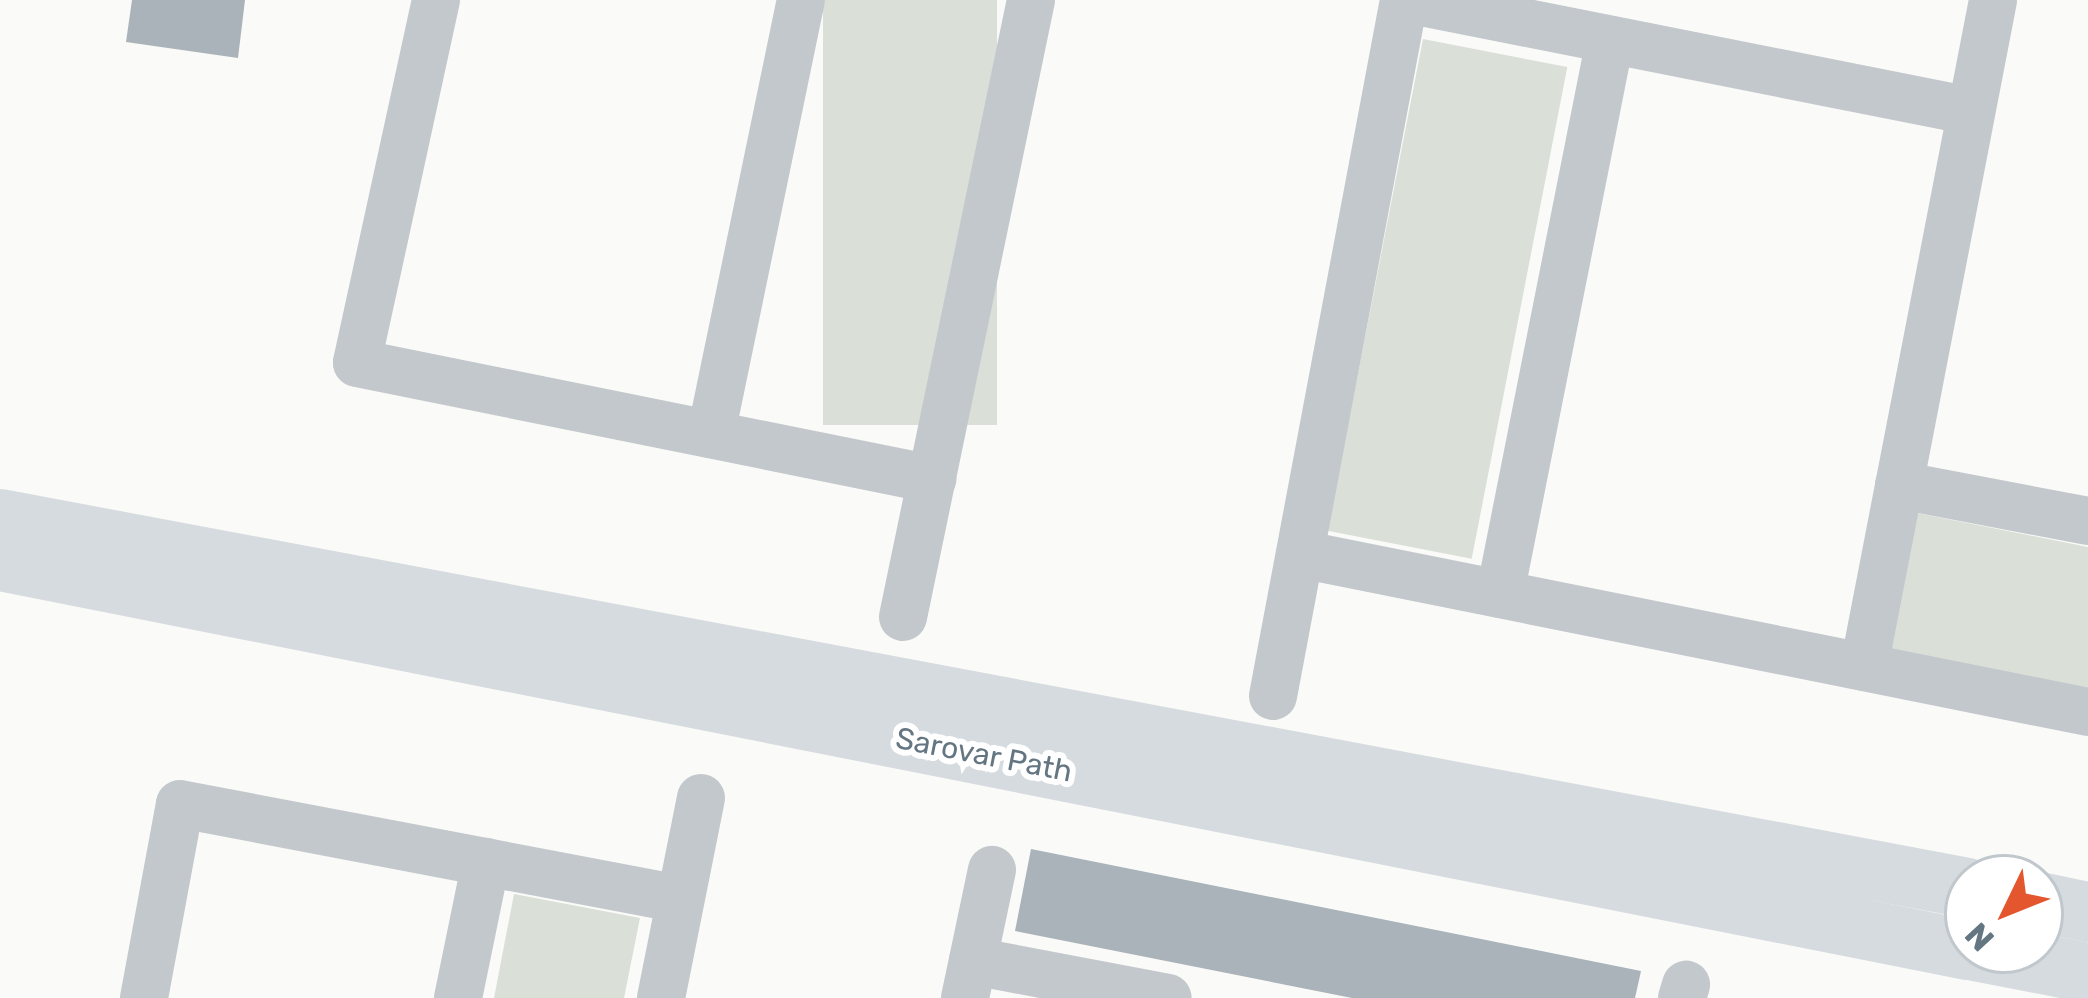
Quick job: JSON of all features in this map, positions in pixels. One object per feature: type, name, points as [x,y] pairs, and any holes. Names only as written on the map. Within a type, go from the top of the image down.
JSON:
[{"type":"main road","name":"Sarovar Path","points":[[0,519],[1944,884]]},
{"type":"main road","name":"Sarovar Path","points":[[0,561],[1944,945]]},
{"type":"street","points":[[436,0],[357,363],[932,478]]},
{"type":"street","points":[[711,434],[801,0]]},
{"type":"street","points":[[903,617],[1031,0]]},
{"type":"street","points":[[1273,696],[1407,0],[1971,111]]},
{"type":"street","points":[[1864,667],[1993,0]]},
{"type":"street","points":[[1500,594],[1610,40]]},
{"type":"street","points":[[1899,485],[2088,521]]},
{"type":"street","points":[[1300,554],[2088,712]]},
{"type":"street","points":[[661,998],[701,798]]},
{"type":"street","points":[[144,998],[180,804],[680,899]]},
{"type":"street","points":[[458,998],[485,862]]},
{"type":"street","points":[[992,870],[969,980],[1168,998]]},
{"type":"shaded area","points":[[823,0],[997,0],[997,425],[823,425]]},
{"type":"shaded area","points":[[1423,39],[1567,67],[1472,559],[1327,531]]},
{"type":"shaded area","points":[[1917,513],[2088,547],[2088,688],[1891,650]]},
{"type":"shaded area","points":[[514,894],[640,918],[624,998],[494,998]]},
{"type":"building","points":[[132,0],[245,0],[238,58],[126,42]]},
{"type":"building","points":[[1031,849],[1641,971],[1635,998],[1352,998],[1015,931]]}]
